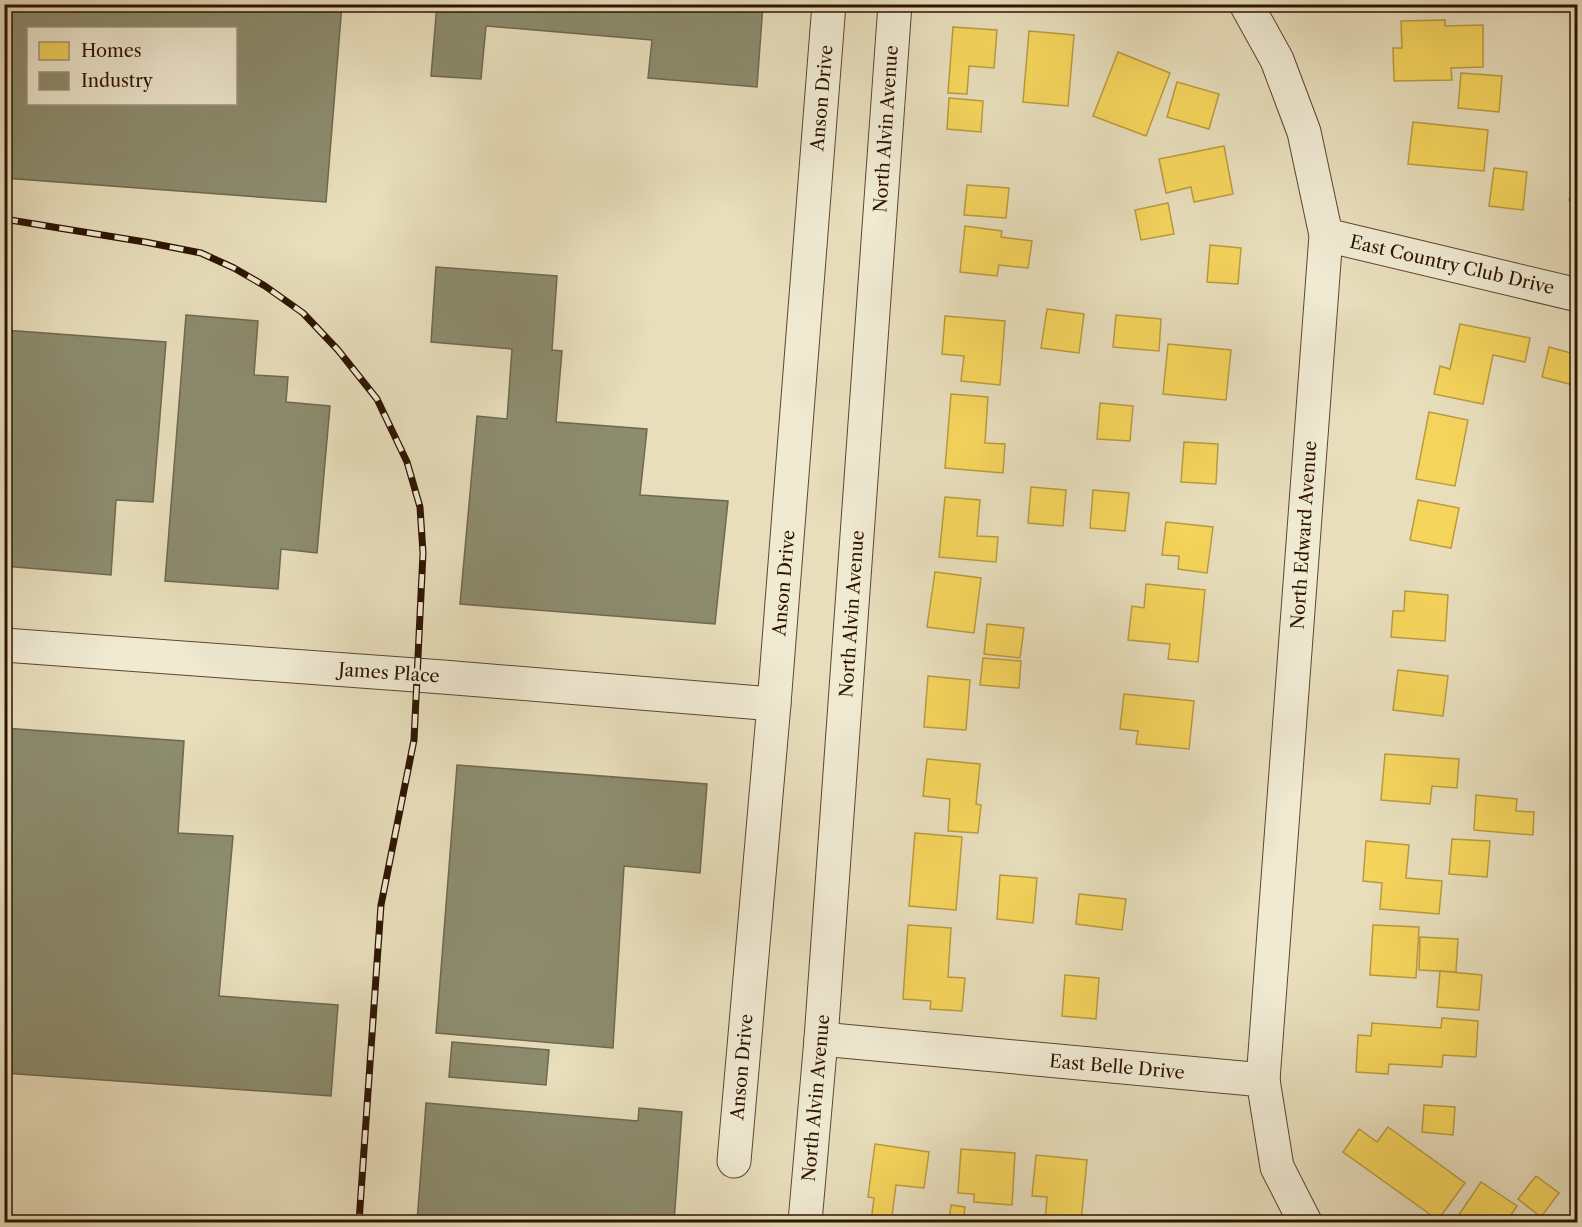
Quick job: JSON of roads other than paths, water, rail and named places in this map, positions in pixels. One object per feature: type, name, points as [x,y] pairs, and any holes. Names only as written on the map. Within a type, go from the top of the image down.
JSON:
[{"type":"street","name":"Anson Drive","points":[[734,1161],[774,704],[829,4]]},
{"type":"street","name":"North Alvin Avenue","points":[[805,1222],[821,1039],[895,4]]},
{"type":"street","name":"North Edward Avenue","points":[[1246,4],[1277,60],[1304,132],[1326,235],[1263,1080]]},
{"type":"street","name":"East Country Club Drive","points":[[1326,235],[1578,295]]},
{"type":"street","name":"James Place","points":[[4,645],[774,704]]},
{"type":"street","name":"East Belle Drive","points":[[821,1039],[1263,1080]]},
{"type":"street","points":[[1263,1080],[1277,1167],[1305,1222]]},
{"type":"railway","points":[[4,219],[201,253],[265,286],[303,313],[338,350],[377,399],[407,462],[420,507],[423,553],[414,740],[381,905],[359,1222]]}]
